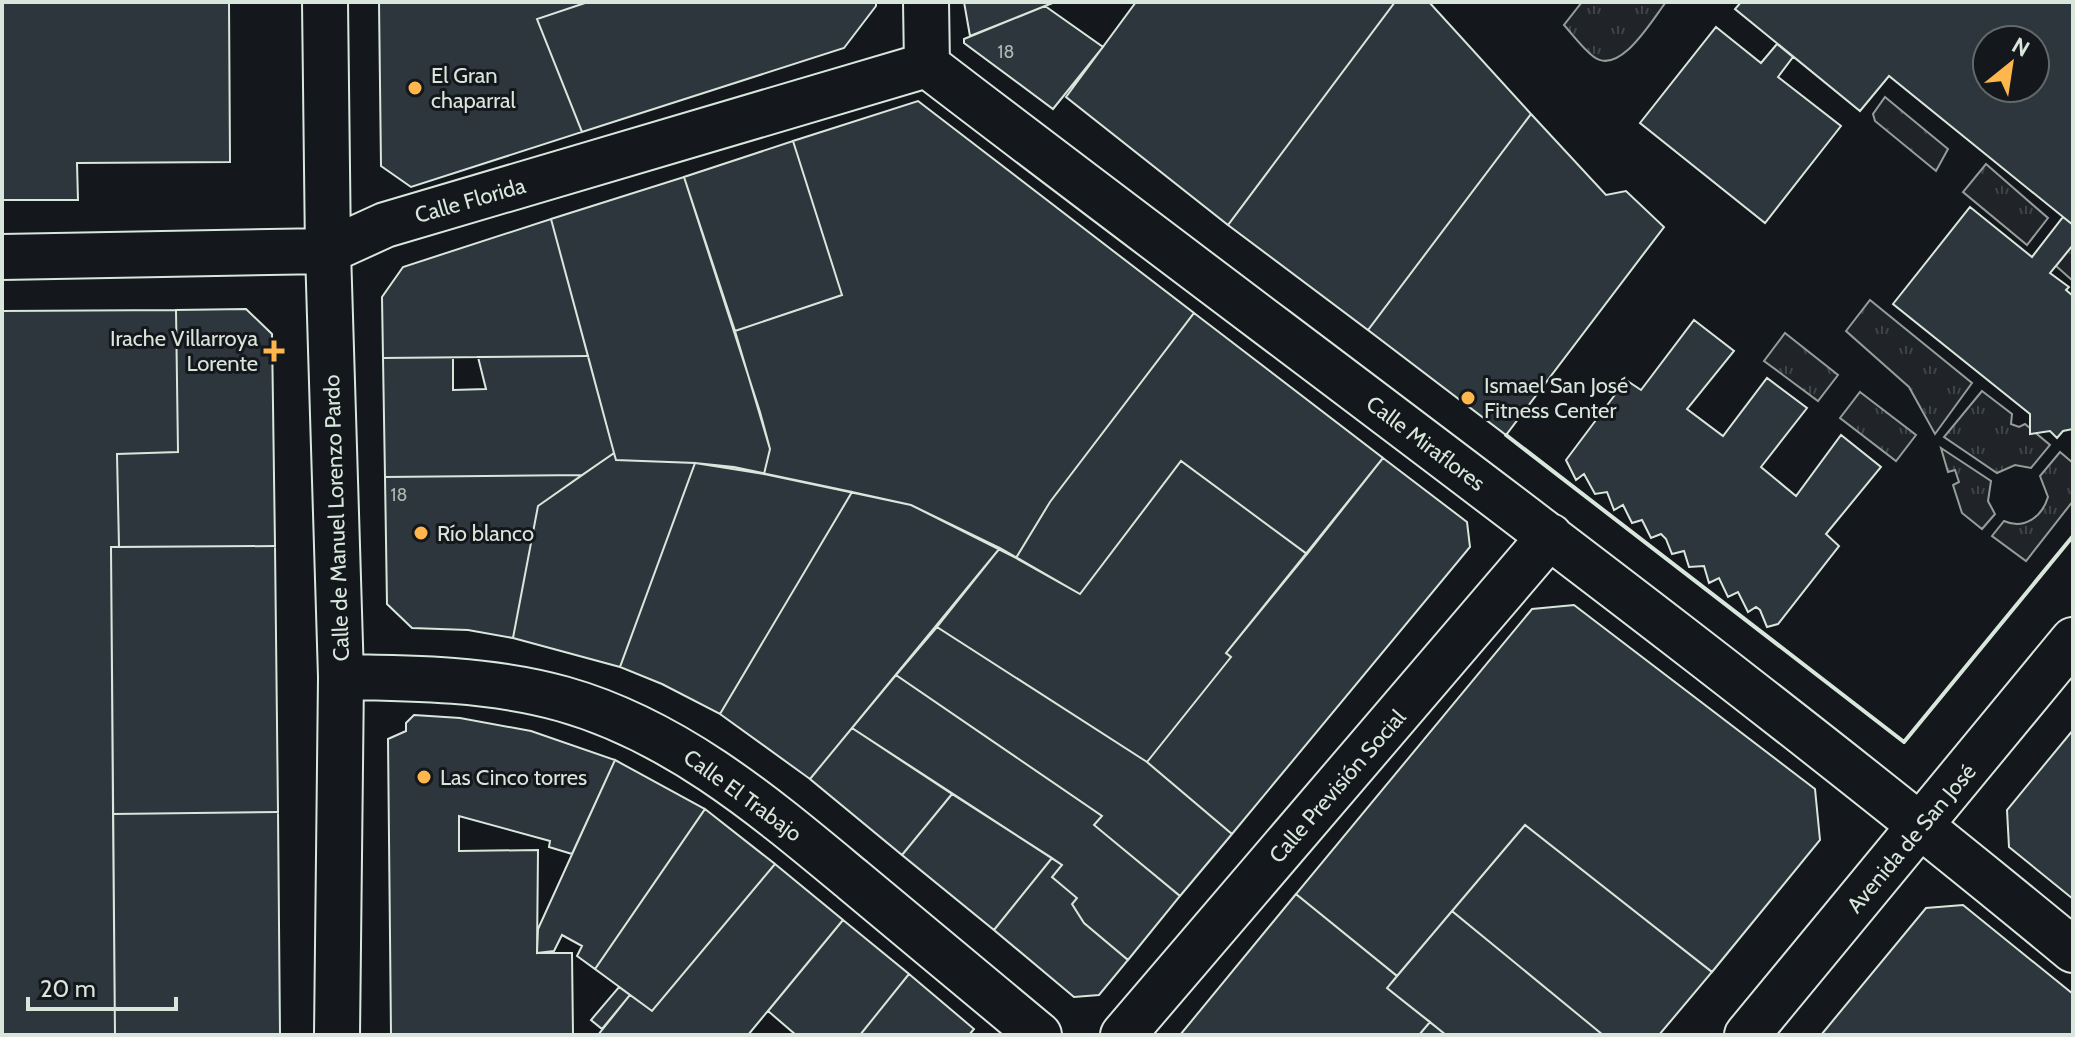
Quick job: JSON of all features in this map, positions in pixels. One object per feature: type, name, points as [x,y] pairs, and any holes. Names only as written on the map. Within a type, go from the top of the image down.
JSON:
[{"type":"street","name":"Calle de Manuel Lorenzo Pardo","points":[[325,2],[328,251],[341,677],[337,1035]]},
{"type":"street","points":[[926,2],[927,65]]},
{"type":"street","name":"Calle Florida","points":[[2,257],[328,251],[385,225],[856,89],[927,65]]},
{"type":"street","name":"Calle Miraflores","points":[[927,65],[1550,536],[1922,825],[2073,950]]},
{"type":"street","name":"Calle Previsión Social","points":[[1123,1035],[1550,536]]},
{"type":"street","name":"Avenida de San José","points":[[1747,1035],[2073,640]]},
{"type":"street","name":"Calle El Trabajo","points":[[341,677],[424,678],[562,699],[631,725],[686,752],[771,813],[1039,1035]]},
{"type":"green space","points":[[1582,2],[1666,2],[1625,53],[1604,61],[1590,54],[1564,25]]},
{"type":"green space","points":[[1885,97],[1948,149],[1936,171],[1875,121],[1873,114]]},
{"type":"green space","points":[[1986,164],[2048,218],[2027,245],[1963,192]]},
{"type":"green space","points":[[2073,248],[2073,281],[2056,266]]},
{"type":"green space","points":[[1870,300],[1972,383],[1935,434],[1909,387],[1846,331]]},
{"type":"green space","points":[[1785,333],[1838,375],[1818,401],[1764,361]]},
{"type":"green space","points":[[1982,391],[2012,414],[2011,424],[2019,427],[2025,424],[2050,445],[2031,468],[2015,465],[1997,473],[1944,437]]},
{"type":"green space","points":[[1860,392],[1916,435],[1896,461],[1840,418]]},
{"type":"green space","points":[[1941,448],[1991,481],[1988,501],[1995,514],[1982,529],[1962,513],[1953,485],[1959,482],[1955,470],[1948,472]]},
{"type":"green space","points":[[2060,452],[2073,463],[2073,501],[2026,561],[1992,536],[2004,521],[2025,523],[2037,516],[2048,497],[2040,476]]},
{"type":"building","points":[[2,2],[229,2],[230,162],[77,163],[78,200],[2,200]]},
{"type":"building","points":[[379,2],[588,2],[537,19],[582,132],[411,187],[381,166]]},
{"type":"building","points":[[588,2],[876,2],[876,6],[844,48],[582,132],[537,19]]},
{"type":"building","points":[[964,2],[1055,2],[970,36]]},
{"type":"building","points":[[1136,2],[1395,2],[1228,225],[1066,97]]},
{"type":"building","points":[[1395,2],[1429,2],[1531,114],[1368,330],[1228,225]]},
{"type":"building","points":[[1741,2],[2073,2],[2073,225],[1889,76],[1860,111],[1735,9]]},
{"type":"building","points":[[1045,6],[1103,47],[1053,109],[964,43],[964,39]]},
{"type":"building","points":[[1716,27],[1761,63],[1777,44],[1793,57],[1778,77],[1841,126],[1765,223],[1640,123]]},
{"type":"building","points":[[918,101],[1194,313],[1050,502],[1016,558],[911,505],[764,474],[770,449],[735,331],[842,295],[793,141]]},
{"type":"building","points":[[1531,114],[1606,195],[1626,191],[1664,227],[1506,435],[1368,330]]},
{"type":"building","points":[[793,141],[842,295],[735,331],[684,177]]},
{"type":"building","points":[[684,177],[770,449],[764,474],[695,463],[616,460],[614,453],[551,219]]},
{"type":"building","points":[[1970,207],[2032,257],[2063,217],[2073,225],[2073,245],[2050,273],[2069,287],[2066,290],[2073,296],[2073,429],[2063,431],[2057,438],[2050,431],[2030,434],[2030,414],[1893,304]]},
{"type":"building","points":[[551,219],[588,356],[383,358],[382,297],[403,267]]},
{"type":"building","points":[[246,309],[272,334],[275,546],[119,547],[117,454],[178,452],[176,310]]},
{"type":"building","points":[[176,310],[178,452],[117,454],[119,547],[111,547],[115,1035],[2,1035],[2,311]]},
{"type":"building","points":[[1194,313],[1383,458],[1307,554],[1181,461],[1080,594],[1016,558],[1050,502]]},
{"type":"building","points":[[1694,320],[1734,351],[1687,409],[1723,436],[1767,378],[1807,408],[1761,467],[1796,496],[1841,435],[1881,467],[1826,534],[1839,546],[1778,624],[1767,627],[1760,610],[1756,607],[1748,612],[1738,592],[1728,597],[1719,578],[1709,583],[1704,566],[1689,567],[1684,551],[1672,554],[1661,534],[1651,538],[1642,520],[1632,523],[1623,505],[1614,510],[1607,492],[1595,494],[1584,474],[1576,480],[1566,460],[1626,380],[1641,390]]},
{"type":"building","points":[[588,356],[614,453],[582,475],[385,477],[383,358],[453,358],[453,390],[486,389],[478,357]]},
{"type":"building","points":[[614,453],[616,460],[695,463],[620,667],[513,638],[538,506]]},
{"type":"building","points":[[1383,458],[1467,522],[1470,547],[1232,834],[1147,762],[1231,657],[1226,653]]},
{"type":"building","points":[[1181,461],[1307,554],[1226,653],[1231,657],[1147,762],[937,627],[1000,548],[1080,594]]},
{"type":"building","points":[[695,463],[734,467],[852,492],[720,714],[662,684],[620,667]]},
{"type":"building","points":[[582,475],[538,506],[513,638],[468,630],[412,628],[387,604],[385,477]]},
{"type":"building","points":[[852,492],[911,505],[1000,548],[810,779],[720,714]]},
{"type":"building","points":[[275,546],[278,812],[113,814],[111,547]]},
{"type":"building","points":[[1574,605],[1815,789],[1820,840],[1712,972],[1525,825],[1397,976],[1296,894],[1532,609]]},
{"type":"building","points":[[937,627],[1147,762],[1232,834],[1180,896],[1094,825],[1102,816],[896,675]]},
{"type":"building","points":[[896,675],[1102,816],[1094,825],[1180,896],[1128,960],[1084,923],[1072,904],[1077,898],[1052,877],[1062,865],[852,728]]},
{"type":"building","points":[[414,715],[460,718],[531,731],[615,760],[572,854],[549,847],[550,841],[459,816],[459,851],[538,850],[537,953],[572,953],[573,1035],[391,1035],[388,739],[406,731],[406,723]]},
{"type":"building","points":[[852,728],[952,794],[902,855],[810,779]]},
{"type":"building","points":[[2073,730],[2073,899],[2009,847],[2007,810]]},
{"type":"building","points":[[615,760],[705,809],[595,969],[577,956],[582,946],[562,935],[554,951],[537,953],[538,929]]},
{"type":"building","points":[[952,794],[1052,858],[994,930],[902,855]]},
{"type":"building","points":[[705,809],[775,864],[652,1011],[595,969]]},
{"type":"building","points":[[278,812],[280,1035],[115,1035],[113,814]]},
{"type":"building","points":[[1525,825],[1712,972],[1659,1035],[1603,1035],[1452,911]]},
{"type":"building","points":[[1052,858],[1062,865],[1052,877],[1077,898],[1072,904],[1084,923],[1128,960],[1099,995],[1074,997],[994,930]]},
{"type":"building","points":[[775,864],[843,920],[748,1035],[598,1035],[630,995],[652,1011]]},
{"type":"building","points":[[1296,894],[1397,976],[1387,988],[1430,1022],[1419,1035],[1180,1035]]},
{"type":"building","points":[[1963,905],[2073,994],[2073,1035],[1821,1035],[1926,908]]},
{"type":"building","points":[[1452,911],[1603,1035],[1446,1035],[1387,988]]},
{"type":"building","points":[[843,920],[909,974],[860,1035],[796,1035],[768,1011]]},
{"type":"building","points":[[909,974],[974,1029],[969,1035],[860,1035]]},
{"type":"building","points":[[619,987],[630,995],[602,1029],[591,1020]]},
{"type":"building","points":[[1430,1022],[1446,1035],[1419,1035]]},
{"type":"wall","points":[[1506,435],[1904,742],[2073,536]]},
{"type":"place","name":"El Gran chaparral","points":[[415,88]]},
{"type":"place","name":"Irache Villarroya Lorente","points":[[274,351]]},
{"type":"place","name":"Ismael San José Fitness Center","points":[[1468,398]]},
{"type":"place","name":"Río blanco","points":[[421,533]]},
{"type":"place","name":"Las Cinco torres","points":[[424,777]]}]
